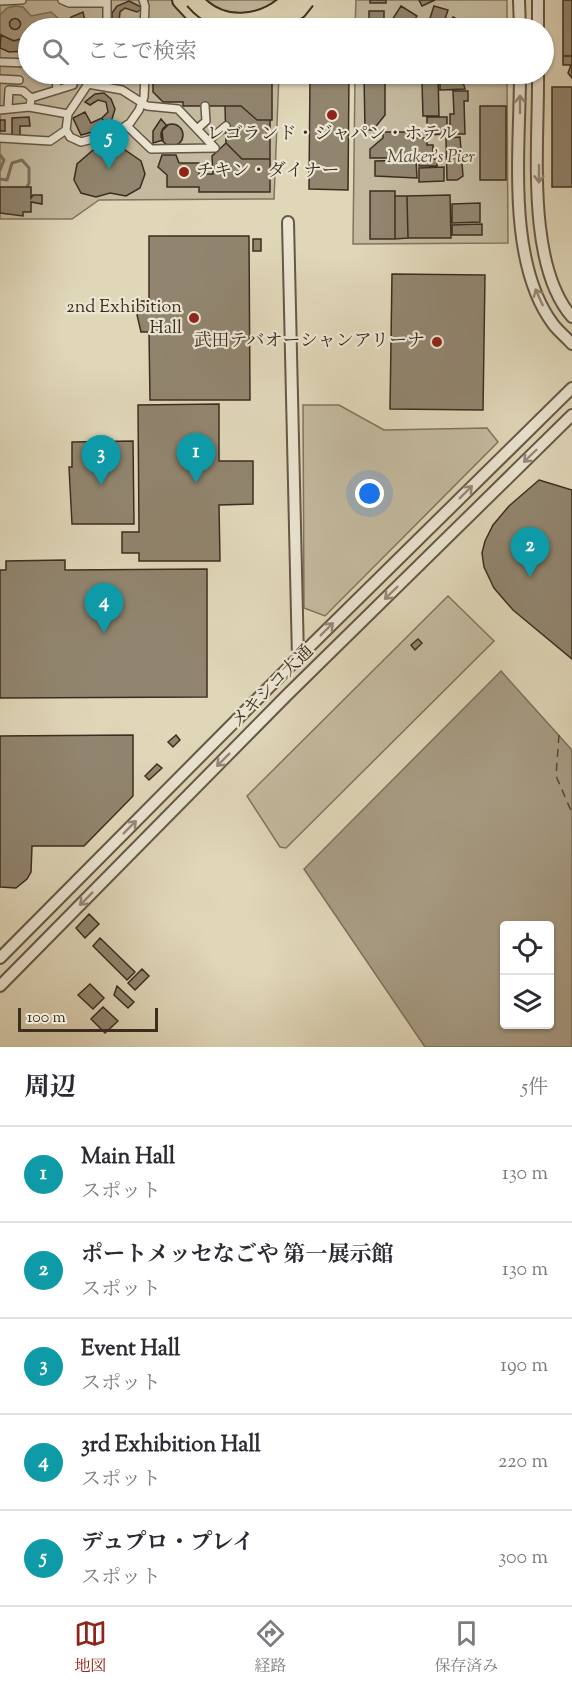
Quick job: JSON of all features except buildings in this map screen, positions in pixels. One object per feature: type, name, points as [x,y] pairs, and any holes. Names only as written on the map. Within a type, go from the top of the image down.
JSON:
[{"type":"highway","points":[[181,0],[201,18]]},
{"type":"highway","points":[[194,0],[215,16],[223,18]]},
{"type":"highway","points":[[262,18],[267,17],[290,0]]},
{"type":"highway","points":[[286,18],[306,0]]},
{"type":"street","points":[[0,1],[22,0]]},
{"type":"street","points":[[62,0],[69,3],[106,2],[106,18]]},
{"type":"street","points":[[142,0],[145,6],[144,18]]},
{"type":"street","points":[[289,18],[290,0]]},
{"type":"street","points":[[519,0],[520,18]]},
{"type":"street","points":[[538,0],[538,18]]},
{"type":"street","points":[[7,63],[10,79]]},
{"type":"street","points":[[57,90],[58,84]]},
{"type":"street","points":[[31,98],[73,84]]},
{"type":"street","points":[[127,126],[151,149],[215,148],[178,109],[162,109],[142,103],[122,90],[88,84],[68,114],[66,130],[70,137],[81,142],[115,133],[127,126],[142,103],[144,84]]},
{"type":"street","points":[[520,84],[520,221],[526,263],[538,297],[553,324],[572,344]]},
{"type":"street","points":[[538,84],[539,226],[547,269],[560,301],[572,317]]},
{"type":"street","points":[[9,108],[9,90],[23,91],[31,98]]},
{"type":"street","points":[[30,107],[31,98]]},
{"type":"street","points":[[197,129],[206,121],[205,106]]},
{"type":"street","points":[[0,110],[30,107],[68,114]]},
{"type":"street","points":[[208,141],[226,126]]},
{"type":"street","points":[[0,138],[50,141],[66,130]]},
{"type":"street","points":[[288,222],[298,658]]},
{"type":"street","name":"メキシコ大通","points":[[0,958],[298,658],[572,388]]},
{"type":"street","name":"メキシコ大通","points":[[0,986],[296,687],[572,415]]},
{"type":"green space","points":[[0,0],[281,0],[280,18],[18,18],[18,84],[279,84],[274,199],[99,200],[72,219],[0,219]]},
{"type":"green space","points":[[356,0],[507,0],[507,18],[355,18]]},
{"type":"green space","name":"Maker’s Pier","points":[[355,84],[507,84],[508,243],[353,244]]},
{"type":"green space","points":[[303,405],[339,405],[384,430],[487,428],[498,442],[325,616],[304,608]]},
{"type":"green space","points":[[448,596],[494,641],[286,848],[280,847],[247,796]]},
{"type":"shaded area","points":[[23,7],[31,16],[51,12],[58,18],[18,18],[18,39],[7,39],[0,33],[0,15],[7,8]]},
{"type":"shaded area","points":[[501,671],[572,750],[572,1047],[425,1047],[304,869]]},
{"type":"waterway","points":[[0,155],[4,160],[0,170]]},
{"type":"waterway","points":[[0,179],[7,180],[12,163],[22,160],[29,168],[29,183],[26,189]]},
{"type":"ferry route","points":[[559,735],[556,776],[572,813]]},
{"type":"place","name":"レゴランド・ジャパン・ホテル","points":[[332,115]]},
{"type":"place","name":"デュプロ・プレイ","points":[[109,169]]},
{"type":"place","name":"チキン・ダイナー","points":[[184,172]]},
{"type":"place","name":"2nd Exhibition Hall","points":[[194,318]]},
{"type":"place","name":"武田テバオーシャンアリーナ","points":[[437,342]]},
{"type":"place","name":"Main Hall","points":[[196,483]]},
{"type":"place","name":"Event Hall","points":[[101,485]]},
{"type":"place","name":"ポートメッセなごや 第一展示館","points":[[530,577]]},
{"type":"place","name":"3rd Exhibition Hall","points":[[104,633]]}]
